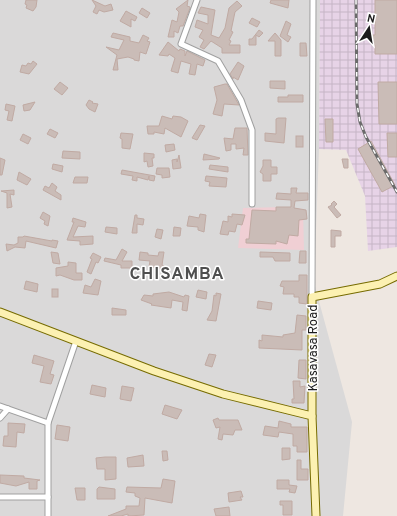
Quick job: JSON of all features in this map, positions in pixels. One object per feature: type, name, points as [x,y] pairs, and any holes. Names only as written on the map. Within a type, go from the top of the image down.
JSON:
[{"type":"main road","name":"Kasavasa Road","points":[[316,516],[312,416],[312,297],[380,284],[397,276]]},
{"type":"main road","points":[[0,312],[154,370],[223,394],[312,416]]},
{"type":"street","points":[[197,0],[181,44],[218,61],[241,100],[252,130],[252,204]]},
{"type":"street","points":[[312,297],[313,0]]},
{"type":"street","points":[[48,516],[48,424],[76,341]]},
{"type":"street","points":[[0,406],[48,424]]},
{"type":"street","points":[[0,418],[8,409]]},
{"type":"street","points":[[0,498],[48,497]]},
{"type":"shaded area","points":[[0,0],[320,0],[319,149],[314,283],[352,422],[343,516],[0,516]]},
{"type":"shaded area","points":[[320,0],[397,0],[397,247],[368,251],[365,196],[346,150],[319,149]]},
{"type":"shaded area","points":[[284,207],[303,209],[304,250],[238,248],[243,208]]},
{"type":"building","points":[[26,0],[37,0],[36,7],[33,11],[26,8]]},
{"type":"building","points":[[92,0],[105,6],[111,4],[113,10],[104,12],[99,10],[97,14],[93,12],[96,6]]},
{"type":"building","points":[[188,0],[187,6],[190,8],[183,26],[180,26],[178,33],[174,31],[174,37],[168,37],[172,20],[177,22],[179,12],[176,9]]},
{"type":"building","points":[[271,0],[289,0],[288,8],[270,3]]},
{"type":"building","points":[[375,0],[397,0],[397,54],[375,54],[375,45],[372,45],[372,35],[375,35]]},
{"type":"building","points":[[237,1],[242,6],[235,12],[231,31],[233,32],[229,40],[231,41],[229,45],[240,45],[240,53],[222,53],[222,48],[211,41],[204,49],[200,47],[204,40],[199,37],[203,30],[195,27],[197,20],[208,24],[208,15],[198,13],[201,7],[215,10],[211,35],[219,38],[225,28],[229,8]]},
{"type":"building","points":[[142,8],[150,13],[147,18],[139,13]]},
{"type":"building","points":[[126,11],[137,17],[135,21],[131,19],[131,27],[120,21]]},
{"type":"building","points":[[252,18],[260,22],[257,27],[249,23]]},
{"type":"building","points":[[286,21],[291,24],[287,35],[291,37],[288,42],[280,36]]},
{"type":"building","points":[[259,30],[263,33],[259,37],[256,35],[256,45],[249,45],[249,39],[252,39]]},
{"type":"building","points":[[113,33],[130,37],[130,41],[139,43],[143,35],[149,38],[147,41],[150,42],[146,54],[140,52],[139,61],[128,57],[117,59],[118,70],[113,70],[117,55],[106,47],[119,50],[124,40],[111,37]]},
{"type":"building","points":[[275,33],[281,40],[281,56],[275,56],[275,41],[268,41]]},
{"type":"building","points":[[168,42],[179,51],[180,49],[185,51],[185,56],[187,51],[205,60],[203,66],[197,64],[195,75],[189,74],[191,64],[181,61],[178,73],[171,71],[175,58],[169,54],[168,56],[159,55]]},
{"type":"building","points":[[300,43],[306,43],[307,56],[300,56]]},
{"type":"building","points":[[33,61],[37,64],[29,74],[20,72],[22,65],[26,66],[28,63],[31,64]]},
{"type":"building","points":[[238,62],[244,66],[238,80],[233,77],[233,79],[230,74]]},
{"type":"building","points":[[270,81],[285,81],[285,89],[270,88]]},
{"type":"building","points":[[60,82],[68,88],[62,95],[54,89]]},
{"type":"building","points":[[378,82],[397,82],[397,124],[379,124]]},
{"type":"building","points":[[227,84],[239,105],[224,104],[222,116],[213,114],[217,100],[214,87]]},
{"type":"building","points":[[288,95],[303,95],[303,102],[278,102],[278,97],[288,97]]},
{"type":"building","points":[[89,100],[93,102],[92,103],[98,104],[95,112],[89,109],[86,105]]},
{"type":"building","points":[[35,102],[30,110],[24,111],[23,105]]},
{"type":"building","points":[[6,104],[15,106],[12,121],[7,120],[9,111],[5,110]]},
{"type":"building","points":[[162,116],[172,119],[173,116],[181,117],[188,121],[181,137],[165,128],[164,134],[154,132],[154,134],[148,134],[147,126],[159,126]]},
{"type":"building","points":[[286,118],[284,143],[265,141],[265,133],[276,134],[276,119]]},
{"type":"building","points":[[325,119],[333,119],[333,142],[326,142]]},
{"type":"building","points":[[200,125],[205,126],[197,140],[192,138]]},
{"type":"building","points":[[235,128],[247,128],[248,155],[243,155],[244,148],[236,149],[236,144],[231,144],[231,150],[226,151],[224,138],[233,139]]},
{"type":"building","points":[[50,129],[58,133],[55,138],[47,134]]},
{"type":"building","points":[[121,133],[133,134],[130,149],[122,148],[122,139],[120,138]]},
{"type":"building","points":[[387,133],[397,133],[397,157],[388,157]]},
{"type":"building","points":[[23,134],[31,138],[28,144],[20,140]]},
{"type":"building","points":[[296,136],[303,136],[303,147],[296,147]]},
{"type":"building","points":[[371,141],[395,185],[382,192],[358,149]]},
{"type":"building","points":[[174,144],[175,150],[166,152],[165,145]]},
{"type":"building","points":[[63,151],[80,152],[80,159],[62,158]]},
{"type":"building","points":[[144,153],[154,154],[154,158],[152,158],[153,166],[148,167],[147,161],[144,162]]},
{"type":"building","points":[[204,154],[220,158],[203,160]]},
{"type":"building","points":[[179,155],[181,168],[173,169],[172,160],[177,159],[177,162]]},
{"type":"building","points":[[0,158],[5,160],[2,175],[0,175]]},
{"type":"building","points":[[342,159],[348,159],[348,168],[344,168]]},
{"type":"building","points":[[263,160],[271,160],[271,167],[277,167],[277,174],[271,174],[271,181],[263,181],[263,174],[260,172],[263,166]]},
{"type":"building","points":[[53,164],[63,166],[62,172],[52,169]]},
{"type":"building","points":[[210,165],[228,167],[228,172],[209,169]]},
{"type":"building","points":[[157,168],[169,168],[170,177],[162,178],[162,175],[156,174]]},
{"type":"building","points":[[122,170],[155,176],[154,181],[149,180],[149,176],[148,180],[137,177],[137,181],[132,180],[133,176],[121,174]]},
{"type":"building","points":[[19,172],[31,179],[27,185],[17,180]]},
{"type":"building","points":[[206,176],[227,178],[226,187],[209,186],[210,182],[205,181]]},
{"type":"building","points":[[75,177],[88,177],[87,183],[73,183]]},
{"type":"building","points":[[52,183],[57,187],[55,191],[61,195],[61,200],[43,190],[45,186],[49,188]]},
{"type":"building","points":[[291,188],[297,188],[296,193],[308,193],[308,200],[295,201],[294,208],[306,210],[307,219],[299,220],[298,236],[289,235],[287,244],[276,241],[276,244],[246,243],[246,239],[249,239],[252,210],[276,211],[276,207],[291,207],[291,200],[276,199],[277,193],[291,194]]},
{"type":"building","points":[[14,190],[14,195],[10,194],[12,207],[7,208],[7,193],[1,191]]},
{"type":"building","points":[[334,201],[337,204],[334,207],[341,215],[337,218],[328,207],[332,205],[331,204]]},
{"type":"building","points":[[43,212],[50,216],[48,226],[44,224],[45,221],[40,218]]},
{"type":"building","points":[[200,214],[206,215],[204,232],[198,230],[198,227],[187,226],[189,216],[199,218]]},
{"type":"building","points":[[232,214],[245,215],[242,225],[237,224],[235,232],[229,231],[228,235],[220,234],[223,221],[228,222],[228,216],[232,217]]},
{"type":"building","points":[[135,215],[137,215],[137,218],[144,219],[143,225],[137,224],[137,233],[132,233]]},
{"type":"building","points":[[73,218],[86,222],[85,227],[78,226],[73,237],[93,236],[93,244],[80,245],[80,241],[67,240],[74,222],[72,222]]},
{"type":"building","points":[[106,227],[117,228],[117,234],[105,232]]},
{"type":"building","points":[[174,227],[181,228],[180,236],[173,236]]},
{"type":"building","points":[[157,229],[163,230],[161,239],[155,237]]},
{"type":"building","points":[[331,230],[341,231],[341,236],[335,236],[335,247],[331,247]]},
{"type":"building","points":[[24,236],[58,241],[56,248],[26,241],[25,248],[15,247],[7,251],[6,244],[14,245],[18,243],[18,237]]},
{"type":"building","points":[[122,249],[127,252],[122,261],[132,261],[132,268],[121,268],[121,265],[104,261],[105,258],[116,260]]},
{"type":"building","points":[[300,251],[306,251],[306,263],[299,263]]},
{"type":"building","points":[[51,252],[58,253],[60,264],[53,263]]},
{"type":"building","points":[[140,252],[158,256],[159,252],[164,252],[162,265],[169,269],[149,267],[150,261],[139,260]]},
{"type":"building","points":[[260,252],[290,253],[290,261],[275,261],[273,257],[260,257]]},
{"type":"building","points":[[93,253],[101,257],[98,263],[96,262],[91,274],[87,272],[92,259],[90,258]]},
{"type":"building","points":[[68,262],[76,263],[76,273],[82,273],[82,280],[74,280],[60,275],[56,276],[56,268],[68,266]]},
{"type":"building","points":[[299,275],[307,275],[307,304],[299,303],[299,297],[294,297],[294,294],[283,294],[284,287],[280,286],[282,281],[299,281]]},
{"type":"building","points":[[95,279],[101,281],[98,295],[83,293],[85,285],[91,287]]},
{"type":"building","points":[[26,281],[38,284],[37,292],[24,289]]},
{"type":"building","points":[[52,289],[58,289],[58,297],[52,297]]},
{"type":"building","points":[[198,290],[207,292],[206,299],[196,297]]},
{"type":"building","points":[[169,292],[184,297],[185,295],[189,296],[187,311],[182,310],[183,302],[172,300],[171,308],[151,305],[152,304],[141,300],[144,295],[153,296],[153,294]]},
{"type":"building","points":[[216,293],[221,294],[216,321],[207,320],[212,311],[214,295],[216,296]]},
{"type":"building","points":[[258,301],[272,303],[271,310],[257,308]]},
{"type":"building","points":[[112,308],[126,310],[126,315],[112,315]]},
{"type":"building","points":[[297,315],[306,316],[306,330],[302,330],[302,350],[259,348],[259,340],[262,341],[262,335],[283,337],[283,335],[295,333]]},
{"type":"building","points":[[209,354],[216,355],[212,367],[205,365]]},
{"type":"building","points":[[34,355],[54,361],[50,374],[54,375],[51,384],[40,382],[44,366],[32,363]]},
{"type":"building","points":[[299,360],[306,360],[306,379],[298,378]]},
{"type":"building","points":[[293,381],[300,381],[300,387],[305,386],[304,403],[292,403],[292,399],[294,399]]},
{"type":"building","points":[[92,385],[106,388],[105,397],[90,394]]},
{"type":"building","points":[[122,386],[134,388],[131,401],[120,399]]},
{"type":"building","points":[[165,405],[182,410],[177,419],[162,414]]},
{"type":"building","points":[[218,418],[219,420],[238,420],[242,430],[235,430],[233,435],[223,434],[222,440],[218,439],[220,427],[216,428],[213,420]]},
{"type":"building","points":[[279,421],[291,424],[291,427],[307,427],[307,452],[297,452],[297,446],[293,446],[293,434],[279,432],[278,437],[263,435],[265,426],[278,428]]},
{"type":"building","points":[[8,423],[25,424],[24,433],[17,432],[16,447],[3,446],[4,436],[8,436]]},
{"type":"building","points":[[57,425],[70,427],[68,441],[55,439]]},
{"type":"building","points":[[282,448],[290,448],[290,459],[282,460]]},
{"type":"building","points":[[162,451],[167,451],[168,460],[163,461]]},
{"type":"building","points":[[143,455],[144,466],[128,467],[127,458]]},
{"type":"building","points":[[116,457],[116,479],[105,480],[105,469],[97,469],[96,458]]},
{"type":"building","points":[[297,460],[301,460],[301,469],[308,469],[308,480],[297,480]]},
{"type":"building","points":[[0,475],[24,476],[24,478],[40,480],[37,481],[37,489],[29,489],[29,482],[16,486],[0,483]]},
{"type":"building","points":[[163,479],[175,481],[172,503],[145,498],[144,515],[128,516],[128,514],[121,516],[108,516],[126,509],[126,506],[139,506],[140,498],[135,496],[135,493],[126,492],[127,487],[161,488]]},
{"type":"building","points":[[277,480],[289,480],[289,485],[297,486],[295,493],[289,492],[290,489],[277,489]]},
{"type":"building","points":[[99,487],[115,489],[115,499],[97,499],[97,489]]},
{"type":"building","points":[[75,488],[85,488],[85,500],[77,500]]},
{"type":"building","points":[[241,491],[243,497],[240,497],[242,500],[229,502],[228,493]]},
{"type":"building","points":[[280,501],[292,501],[292,515],[283,515],[283,505],[280,505]]},
{"type":"building","points":[[229,507],[230,516],[216,516],[214,509]]},
{"type":"railway","points":[[356,0],[357,104],[360,122],[366,137],[397,192]]},
{"type":"district","name":"CHISAMBA","points":[[177,273]]}]
